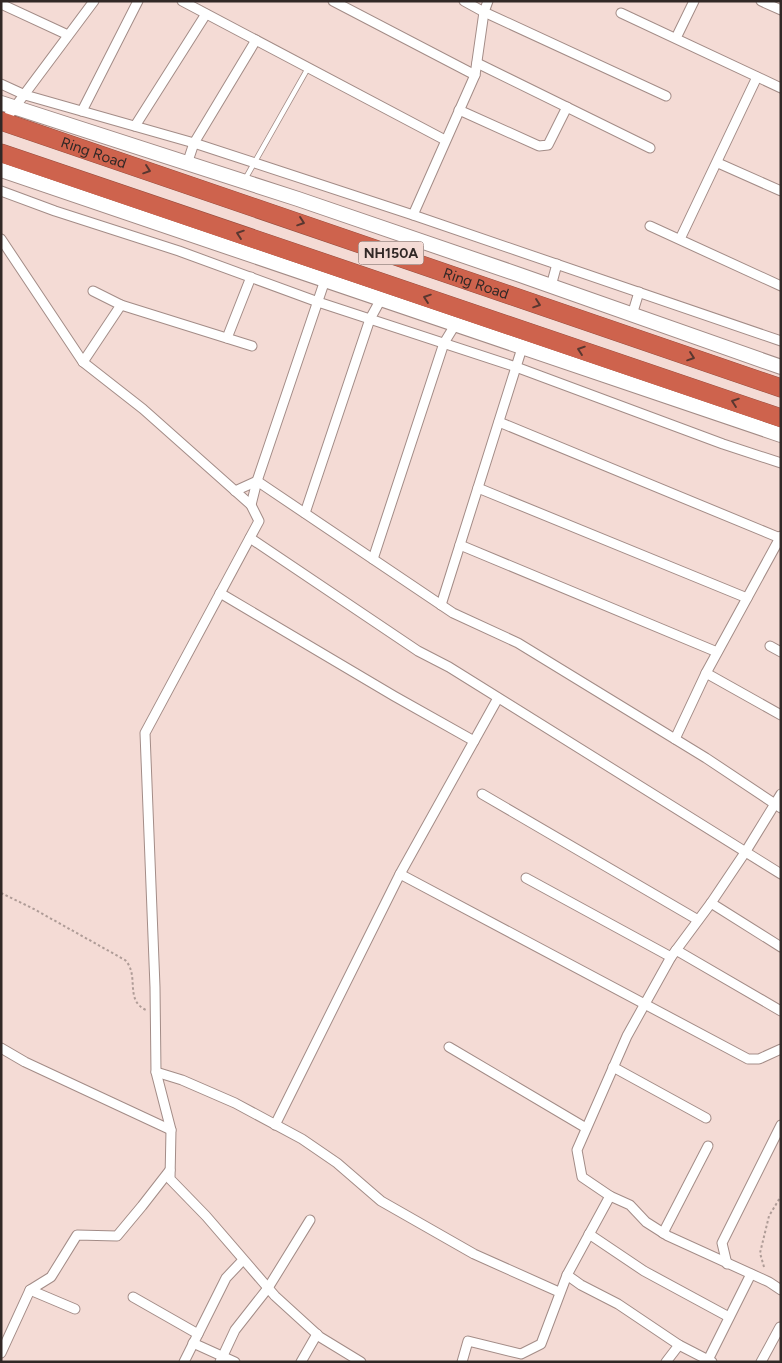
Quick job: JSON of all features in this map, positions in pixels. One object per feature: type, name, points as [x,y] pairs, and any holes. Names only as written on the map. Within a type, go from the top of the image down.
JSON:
[{"type":"highway","name":"Ring Road","points":[[4,116],[781,388]]},
{"type":"highway","name":"Ring Road","points":[[1,153],[781,418]]},
{"type":"street","points":[[4,116],[25,95],[94,1]]},
{"type":"street","points":[[82,111],[138,1]]},
{"type":"street","points":[[182,1],[445,140]]},
{"type":"street","points":[[333,1],[475,75]]},
{"type":"street","points":[[464,1],[666,96]]},
{"type":"street","points":[[413,215],[475,75],[484,12],[488,1]]},
{"type":"street","points":[[676,38],[694,1]]},
{"type":"street","points":[[761,1],[781,10]]},
{"type":"street","points":[[1,4],[68,36]]},
{"type":"street","points":[[621,12],[781,88]]},
{"type":"street","points":[[136,126],[206,14]]},
{"type":"street","points":[[187,164],[194,143],[256,40]]},
{"type":"street","points":[[477,63],[650,148]]},
{"type":"street","points":[[680,239],[718,163],[757,77]]},
{"type":"street","points":[[1,84],[25,95],[194,143],[413,215],[781,341]]},
{"type":"street","points":[[459,110],[539,146],[548,145],[567,107]]},
{"type":"street","points":[[4,116],[187,164],[244,182],[551,286],[781,367]]},
{"type":"street","points":[[718,163],[781,191]]},
{"type":"street","points":[[1,170],[781,435]]},
{"type":"street","points":[[1,191],[55,211],[179,251],[318,302],[516,367],[723,444],[781,463]]},
{"type":"street","points":[[650,226],[781,286]]},
{"type":"street","points":[[1,239],[83,362],[143,410],[251,505],[259,521],[145,733],[156,1072],[171,1130],[170,1179],[206,1216],[268,1288],[317,1334],[361,1362]]},
{"type":"street","points":[[551,286],[558,264]]},
{"type":"street","points":[[226,338],[251,277]]},
{"type":"street","points":[[251,505],[257,481],[325,280]]},
{"type":"street","points":[[93,291],[121,305],[252,346]]},
{"type":"street","points":[[632,315],[639,292]]},
{"type":"street","points":[[304,513],[370,319],[381,300]]},
{"type":"street","points":[[83,362],[121,305]]},
{"type":"street","points":[[373,559],[444,343],[456,325]]},
{"type":"street","points":[[441,605],[522,348]]},
{"type":"street","points":[[499,422],[780,537],[706,673],[675,739]]},
{"type":"street","points":[[235,491],[257,481]]},
{"type":"street","points":[[257,481],[453,613],[518,643],[675,739],[778,806]]},
{"type":"street","points":[[478,488],[747,598]]},
{"type":"street","points":[[250,538],[418,651],[449,667],[781,874]]},
{"type":"street","points":[[460,545],[717,652]]},
{"type":"street","points":[[220,593],[358,676],[474,741]]},
{"type":"street","points":[[770,646],[781,652]]},
{"type":"street","points":[[706,673],[781,715]]},
{"type":"street","points":[[275,1125],[400,874],[498,698]]},
{"type":"street","points":[[482,794],[698,920]]},
{"type":"street","points":[[781,794],[778,806],[673,954],[644,1003],[627,1036],[577,1150],[582,1177],[610,1196],[630,1205],[646,1222],[663,1233],[769,1282],[781,1290]]},
{"type":"street","points":[[400,874],[748,1059],[759,1059],[781,1049]]},
{"type":"street","points":[[526,878],[781,1011]]},
{"type":"street","points":[[711,902],[781,947]]},
{"type":"street","points":[[449,1047],[586,1128]]},
{"type":"street","points":[[1,1048],[25,1062],[171,1130]]},
{"type":"street","points":[[613,1067],[706,1118]]},
{"type":"street","points":[[156,1072],[182,1080],[236,1103],[302,1139],[337,1163],[381,1202],[474,1254],[559,1292]]},
{"type":"street","points":[[727,1264],[722,1243],[781,1124]]},
{"type":"street","points":[[663,1233],[708,1146]]},
{"type":"street","points":[[1,1353],[30,1290],[52,1277],[77,1235],[117,1236],[170,1170]]},
{"type":"street","points":[[462,1362],[468,1341],[521,1354],[541,1344],[559,1292],[610,1196]]},
{"type":"street","points":[[222,1358],[235,1330],[268,1288],[310,1220]]},
{"type":"street","points":[[589,1234],[644,1271],[729,1317]]},
{"type":"street","points":[[184,1362],[226,1278],[244,1260]]},
{"type":"street","points":[[567,1275],[581,1285],[618,1304],[679,1345],[710,1361],[729,1317],[751,1274]]},
{"type":"street","points":[[30,1290],[75,1309]]},
{"type":"street","points":[[133,1297],[198,1334]]},
{"type":"street","points":[[760,1362],[780,1328]]},
{"type":"street","points":[[301,1362],[317,1334]]},
{"type":"street","points":[[193,1344],[235,1362]]},
{"type":"street","points":[[666,1362],[679,1345]]},
{"type":"lane","points":[[244,182],[308,68]]},
{"type":"path","points":[[1,893],[32,908],[125,960],[130,966],[133,980],[133,995],[141,1007],[155,1014]]},
{"type":"path","points":[[769,1282],[760,1253],[769,1216],[781,1196]]}]
